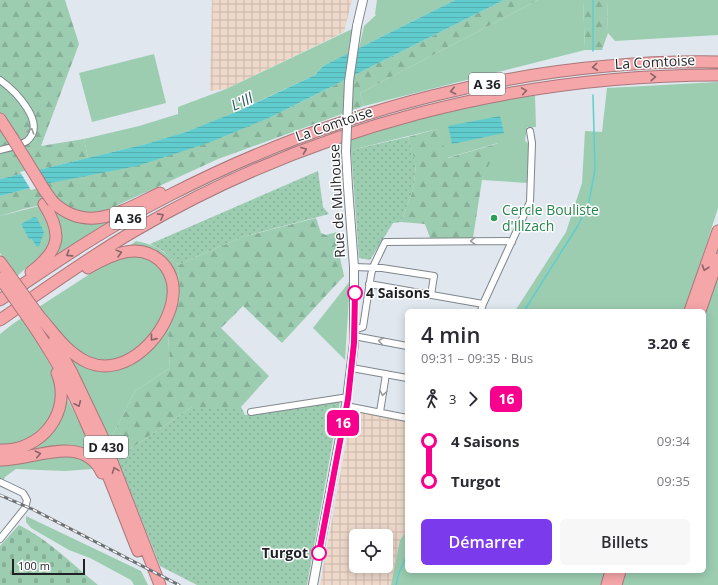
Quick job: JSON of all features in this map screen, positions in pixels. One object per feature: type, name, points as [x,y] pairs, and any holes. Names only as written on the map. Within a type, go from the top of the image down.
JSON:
[{"type":"highway","name":"La Comtoise","points":[[0,300],[127,218],[203,178],[264,151],[381,109],[422,98],[524,77],[608,66],[650,63],[718,62]]},
{"type":"highway","name":"La Comtoise","points":[[0,320],[103,250],[188,202],[268,164],[355,132],[425,112],[518,92],[651,76],[718,75]]},
{"type":"highway","points":[[0,119],[5,140],[45,191],[57,232],[53,249],[49,255],[34,270],[0,296]]},
{"type":"highway","points":[[49,203],[76,216],[91,219],[110,216],[223,163],[264,151]]},
{"type":"highway","points":[[691,309],[718,231]]},
{"type":"highway","points":[[35,319],[75,355],[94,364],[111,366],[133,358],[154,338],[168,314],[173,295],[171,278],[164,265],[150,254],[134,251],[123,252],[110,256],[46,290]]},
{"type":"highway","points":[[701,309],[718,259]]},
{"type":"highway","name":"D 430","points":[[0,262],[3,277],[35,319],[72,373],[92,414],[160,585]]},
{"type":"highway","points":[[0,327],[31,299]]},
{"type":"highway","points":[[0,450],[15,449],[35,441],[47,432],[59,411],[61,397],[59,379],[35,319]]},
{"type":"highway","name":"D 430","points":[[35,319],[50,351],[74,395],[152,585]]},
{"type":"highway","points":[[0,460],[60,451],[72,451],[84,455],[91,458],[99,467],[122,510]]},
{"type":"highway","points":[[607,585],[610,573]]},
{"type":"highway","points":[[616,585],[619,573]]},
{"type":"main road","name":"Rue de Mulhouse","points":[[313,585],[352,368],[354,333],[354,267],[346,152],[349,81],[357,26],[363,0]]},
{"type":"street","points":[[0,80],[13,91],[30,112],[33,125],[31,136],[25,142],[15,146],[5,140]]},
{"type":"street","points":[[482,309],[530,202],[532,143],[530,132]]},
{"type":"street","points":[[354,333],[363,327],[373,267],[385,242],[512,242]]},
{"type":"street","points":[[354,267],[373,267],[434,276],[431,295]]},
{"type":"street","points":[[369,284],[483,304]]},
{"type":"street","points":[[354,333],[405,346]]},
{"type":"street","points":[[352,368],[405,378]]},
{"type":"street","points":[[380,412],[386,374]]},
{"type":"street","points":[[251,412],[342,398],[347,402],[380,412],[405,416]]},
{"type":"street","points":[[0,482],[23,493],[27,504],[0,539]]},
{"type":"shaded area","points":[[212,0],[352,0],[344,32],[226,89],[210,91]]},
{"type":"shaded area","points":[[352,410],[405,421],[405,533],[400,540],[391,585],[320,585]]},
{"type":"green space","points":[[0,0],[65,0],[79,44],[41,146],[84,139],[88,158],[0,179]]},
{"type":"green space","points":[[377,0],[455,0],[359,48],[364,26],[376,15]]},
{"type":"green space","points":[[504,0],[538,0],[360,93],[364,106],[218,159],[107,210],[98,212],[82,212],[38,206],[0,216],[0,196],[50,183],[271,117]]},
{"type":"green space","points":[[538,0],[583,0],[585,50],[364,106],[360,93]]},
{"type":"green space","points":[[583,0],[607,0],[608,33],[602,50],[585,50]]},
{"type":"green space","points":[[607,0],[718,0],[718,35],[615,41],[608,33]]},
{"type":"green space","points":[[352,29],[348,54],[323,66],[315,75],[235,112],[186,132],[150,143],[88,158],[84,139],[139,126],[178,114],[178,107],[226,89]]},
{"type":"green space","points":[[154,54],[166,103],[92,122],[79,73]]},
{"type":"green space","points":[[718,82],[718,208],[686,309],[516,309],[566,232],[582,183],[585,131],[602,132],[607,88]]},
{"type":"green space","points":[[535,95],[536,127],[527,127],[525,141],[529,144],[527,183],[482,180],[498,143],[447,158],[437,129],[351,150],[351,140],[374,133],[465,108]]},
{"type":"green space","points":[[437,129],[448,158],[499,143],[482,180],[473,238],[430,238],[425,224],[401,222],[413,190],[416,166],[408,137]]},
{"type":"green space","points":[[408,137],[416,165],[413,190],[401,222],[393,223],[370,260],[359,258],[351,150]]},
{"type":"green space","points":[[318,171],[323,207],[329,214],[242,237],[178,265],[163,251],[150,244]]},
{"type":"green space","points":[[51,203],[60,211],[123,214],[53,257],[46,251],[17,276],[0,253],[0,216]]},
{"type":"green space","points":[[316,218],[321,233],[326,235],[337,232],[338,249],[344,276],[282,343],[243,306],[221,328],[269,376],[241,407],[192,407],[117,458],[110,440],[135,391],[170,368],[168,332],[180,297],[178,265],[242,237]]},
{"type":"green space","points":[[136,241],[149,244],[159,249],[178,265],[180,297],[168,332],[170,368],[135,391],[110,440],[87,392],[44,313],[27,325],[52,368],[98,460],[92,469],[65,471],[16,469],[5,477],[0,487],[0,334],[14,323],[110,261]]},
{"type":"green space","points":[[718,272],[718,585],[622,585],[625,573],[706,573],[706,309]]},
{"type":"green space","points":[[350,281],[345,360],[313,328]]},
{"type":"green space","points":[[340,401],[307,585],[197,585],[160,566],[117,458],[192,407],[241,407],[245,415]]},
{"type":"green space","points":[[26,516],[141,571],[148,585],[134,585],[131,580],[90,558],[69,550],[31,528],[26,522]]},
{"type":"green space","points":[[19,525],[50,545],[98,585],[0,585],[0,546]]},
{"type":"green space","points":[[405,533],[405,573],[607,573],[604,585],[391,585],[400,540]]},
{"type":"water","name":"L'Ill","points":[[455,0],[504,0],[271,117],[208,143],[137,166],[50,183],[0,196],[0,179],[146,144],[186,132],[243,109],[315,75],[323,66]]},
{"type":"water","points":[[500,116],[504,133],[452,144],[448,126]]},
{"type":"water","points":[[34,217],[37,218],[44,232],[39,247],[36,246],[32,239],[29,239],[21,224]]},
{"type":"pier","points":[[36,168],[47,186],[31,190],[20,172]]},
{"type":"waterway","points":[[593,0],[593,51]]},
{"type":"waterway","points":[[525,309],[577,227],[588,206],[595,170],[593,95]]},
{"type":"waterway","points":[[396,585],[405,560]]},
{"type":"railway","points":[[0,495],[32,509],[179,585]]},
{"type":"bus line","name":"16","points":[[319,553],[348,399],[354,343],[355,293]]},
{"type":"place","name":"Cercle Bouliste d'Illzach","points":[[494,218]]},
{"type":"place","name":"4 Saisons","points":[[355,293]]},
{"type":"place","name":"Turgot","points":[[319,553]]}]
